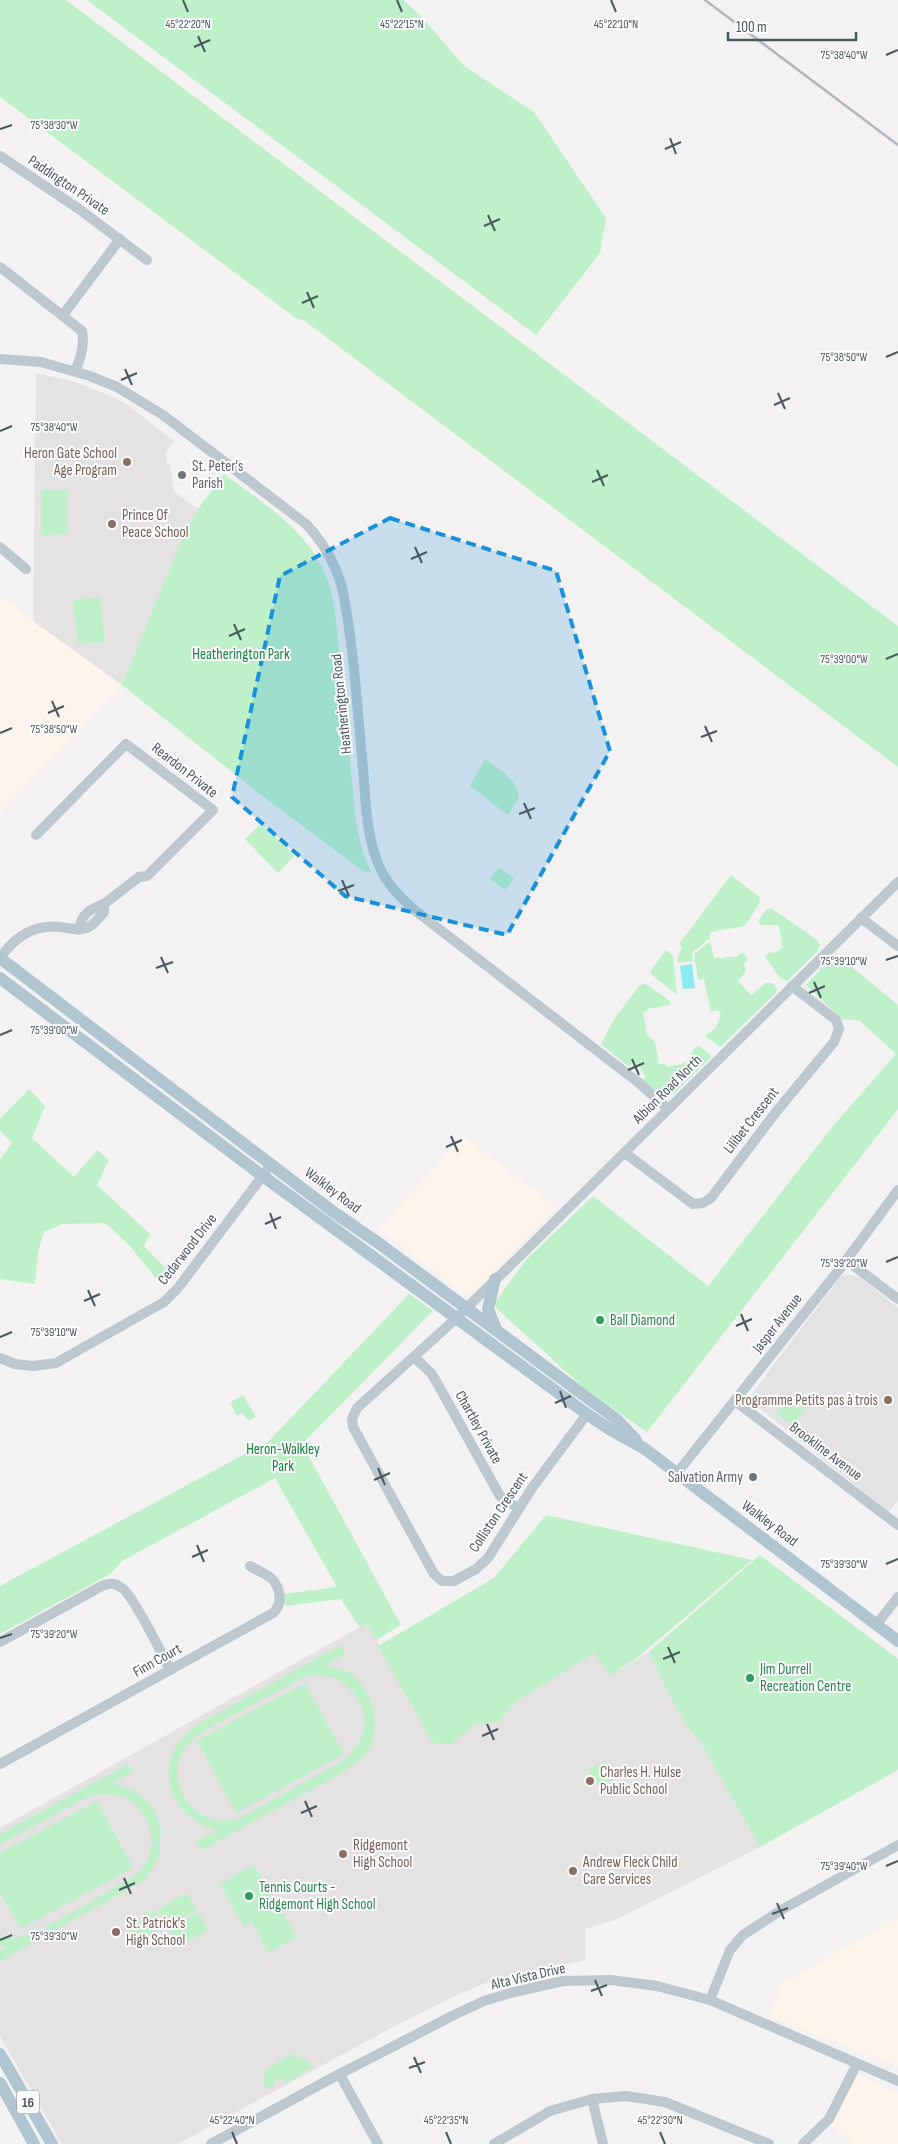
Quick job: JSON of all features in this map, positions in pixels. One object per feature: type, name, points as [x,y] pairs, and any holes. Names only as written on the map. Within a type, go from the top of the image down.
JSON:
[{"type":"main road","name":"Walkley Road","points":[[0,958],[332,1211],[616,1418],[645,1449]]},
{"type":"main road","name":"Walkley Road","points":[[0,978],[262,1176],[587,1414],[608,1429],[645,1449],[898,1641]]},
{"type":"main road","points":[[495,1279],[488,1309],[496,1329]]},
{"type":"main road","name":"16","points":[[0,2054],[52,2144]]},
{"type":"main road","name":"16","points":[[0,2083],[33,2142]]},
{"type":"street","name":"Paddington Private","points":[[0,156],[120,239],[146,260]]},
{"type":"street","points":[[63,315],[120,239]]},
{"type":"street","points":[[0,267],[82,330],[84,340],[80,360],[75,370]]},
{"type":"street","name":"Heatherington Road","points":[[0,359],[41,362],[75,370],[117,387],[163,415],[306,524],[320,539],[342,586],[357,706],[368,830],[373,850],[383,874],[401,898],[417,912],[639,1083],[667,1108]]},
{"type":"street","points":[[0,547],[26,569]]},
{"type":"street","name":"Reardon Private","points":[[0,958],[19,937],[38,929],[56,926],[79,930],[88,927],[104,912],[104,904],[139,877],[147,876],[213,810],[126,744],[36,834]]},
{"type":"street","name":"Albion Road North","points":[[456,1317],[625,1153],[667,1108],[898,882]]},
{"type":"street","points":[[860,918],[898,946]]},
{"type":"street","name":"Lilibet Crescent","points":[[625,1153],[693,1204],[703,1203],[711,1198],[776,1112],[834,1042],[839,1029],[836,1020],[792,986]]},
{"type":"street","name":"Cedarwood Drive","points":[[0,1358],[14,1364],[56,1363],[164,1302],[178,1288],[271,1164]]},
{"type":"street","name":"Jasper Avenue","points":[[677,1473],[846,1260],[898,1190]]},
{"type":"street","points":[[846,1260],[898,1299]]},
{"type":"street","name":"Colliston Crescent","points":[[456,1317],[357,1408],[352,1419],[353,1427],[434,1574],[442,1581],[448,1582],[476,1569],[488,1558],[532,1488],[587,1414]]},
{"type":"street","name":"Chartley Private","points":[[414,1357],[436,1381],[500,1496],[518,1509]]},
{"type":"street","name":"Brookline Avenue","points":[[735,1401],[898,1525]]},
{"type":"street","name":"Finn Court","points":[[0,1764],[277,1609],[280,1604],[280,1594],[271,1578],[250,1566]]},
{"type":"street","points":[[0,1642],[108,1583],[114,1584],[128,1593],[170,1670]]},
{"type":"street","points":[[876,1624],[898,1597]]},
{"type":"street","points":[[710,2000],[730,1950],[743,1935],[783,1908],[898,1845]]},
{"type":"street","name":"Alta Vista Drive","points":[[211,2144],[340,2074],[484,2001],[528,1988],[563,1981],[611,1980],[657,1986],[710,2000],[898,2081]]},
{"type":"street","points":[[803,2144],[829,2118],[857,2064]]},
{"type":"street","points":[[340,2074],[378,2144]]},
{"type":"street","points":[[494,2144],[550,2111],[592,2099],[626,2096],[666,2102],[769,2144]]},
{"type":"street","points":[[592,2099],[603,2144]]},
{"type":"highlighted area","points":[[390,518],[556,571],[610,751],[507,935],[345,896],[232,797],[280,576]]},
{"type":"shaded area","name":"Prince Of Peace School","points":[[36,373],[72,381],[116,398],[174,441],[165,453],[167,464],[170,464],[174,492],[198,509],[182,539],[122,685],[33,621]]},
{"type":"shaded area","points":[[0,596],[122,685],[0,813]]},
{"type":"shaded area","points":[[463,1136],[556,1207],[480,1285],[471,1291],[460,1291],[379,1228]]},
{"type":"shaded area","points":[[852,1275],[861,1278],[898,1308],[898,1500],[889,1512],[748,1399],[841,1276]]},
{"type":"shaded area","points":[[367,1623],[435,1741],[604,1647],[620,1670],[649,1652],[671,1699],[690,1730],[700,1741],[760,1847],[617,1919],[585,1929],[585,1960],[491,1981],[459,1994],[391,2028],[178,2144],[62,2144],[0,2036],[0,1828]]},
{"type":"shaded area","points":[[898,1918],[898,2066],[769,2016],[782,1984]]},
{"type":"shaded area","points":[[850,2070],[898,2094],[898,2144],[855,2144],[827,2123]]},
{"type":"green space","points":[[0,0],[66,0],[898,626],[898,767],[305,321],[297,319],[0,97]]},
{"type":"green space","points":[[87,0],[403,0],[420,15],[464,66],[534,112],[606,218],[600,253],[536,335]]},
{"type":"green space","name":"Heatherington Park","points":[[224,474],[262,502],[295,530],[309,546],[321,565],[329,586],[335,610],[356,822],[363,853],[371,872],[366,873],[261,795],[122,685],[182,539],[198,509]]},
{"type":"green space","points":[[41,490],[68,490],[68,534],[41,535]]},
{"type":"green space","points":[[100,597],[105,642],[78,644],[73,600]]},
{"type":"green space","points":[[485,759],[506,775],[518,791],[519,798],[508,815],[470,786]]},
{"type":"green space","points":[[262,823],[294,856],[278,873],[245,839]]},
{"type":"green space","points":[[499,867],[514,879],[505,890],[490,879]]},
{"type":"green space","points":[[731,875],[760,898],[759,904],[745,926],[710,932],[710,938],[692,953],[693,961],[677,963],[682,946],[679,944]]},
{"type":"green space","points":[[771,908],[817,940],[820,945],[817,952],[787,981],[777,974],[765,957],[768,953],[776,952],[782,948],[779,925],[761,925],[758,922],[766,910]]},
{"type":"green space","points":[[710,941],[714,958],[738,957],[738,955],[744,953],[748,960],[744,964],[746,971],[738,981],[751,995],[766,983],[773,983],[777,989],[776,993],[720,1047],[705,1035],[715,1029],[721,1014],[718,1010],[711,1012],[704,979],[698,980],[694,954]]},
{"type":"green space","points":[[666,950],[673,955],[677,995],[651,974],[651,970]]},
{"type":"green space","points":[[835,953],[898,1005],[898,1109],[647,1432],[584,1388],[493,1305],[526,1260],[593,1196],[708,1286],[833,1126],[896,1054],[860,1021],[842,1019],[806,985]]},
{"type":"green space","points":[[645,983],[671,1002],[670,1005],[647,1009],[647,1011],[643,1012],[647,1035],[655,1042],[659,1064],[665,1064],[666,1067],[684,1063],[694,1048],[699,1046],[711,1055],[676,1092],[667,1096],[657,1093],[643,1080],[646,1076],[640,1070],[642,1068],[634,1061],[629,1067],[601,1044],[614,1019],[639,986]]},
{"type":"green space","points":[[29,1089],[45,1106],[32,1138],[74,1177],[97,1150],[109,1160],[97,1185],[150,1234],[144,1246],[168,1271],[158,1281],[130,1246],[105,1223],[63,1224],[44,1232],[38,1252],[35,1284],[0,1279],[0,1160],[12,1143],[0,1130],[0,1119]]},
{"type":"green space","name":"Heron-Walkley Park","points":[[409,1294],[433,1311],[302,1444],[401,1625],[376,1640],[367,1623],[360,1628],[341,1599],[285,1606],[283,1594],[337,1587],[275,1478],[122,1561],[110,1574],[0,1634],[0,1586],[269,1441]]},
{"type":"green space","points":[[794,1394],[803,1401],[803,1412],[792,1424],[778,1415],[782,1401]]},
{"type":"green space","points":[[243,1395],[256,1417],[249,1421],[242,1413],[237,1416],[230,1402]]},
{"type":"green space","points":[[546,1515],[752,1560],[637,1658],[610,1675],[594,1653],[518,1700],[498,1722],[474,1724],[451,1744],[433,1743],[378,1646],[494,1578]]},
{"type":"green space","name":"Jim Durrell Recreation Centre","points":[[760,1555],[898,1659],[898,1770],[760,1847],[700,1741],[690,1730],[671,1699],[649,1652]]},
{"type":"green space","points":[[341,1645],[345,1654],[326,1665],[346,1671],[359,1682],[370,1699],[375,1719],[375,1729],[369,1749],[356,1763],[340,1774],[202,1850],[197,1841],[217,1830],[198,1822],[184,1811],[175,1797],[170,1782],[169,1766],[174,1750],[184,1736],[200,1723]],"holes":[[[306,1676],[327,1676],[339,1680],[359,1702],[364,1722],[360,1741],[354,1750],[337,1764],[241,1817],[220,1821],[198,1812],[183,1794],[179,1783],[179,1760],[186,1747],[204,1731]]]},
{"type":"green space","points":[[305,1683],[344,1754],[236,1813],[197,1741]]},
{"type":"green space","points":[[606,1762],[613,1780],[596,1786],[589,1768]]},
{"type":"green space","points":[[128,1764],[132,1772],[114,1783],[138,1793],[154,1809],[161,1829],[159,1857],[145,1880],[0,1961],[0,1951],[5,1947],[0,1946],[0,1935],[15,1937],[30,1934],[69,1914],[136,1874],[142,1869],[147,1860],[151,1841],[147,1821],[136,1805],[118,1795],[108,1794],[87,1797],[0,1845],[0,1834]]},
{"type":"green space","points":[[97,1801],[133,1868],[20,1929],[0,1892],[0,1853]]},
{"type":"green space","name":"Tennis Courts - Ridgemont High School","points":[[254,1865],[297,1937],[268,1953],[252,1922],[244,1927],[220,1884]]},
{"type":"green space","points":[[187,1893],[197,1910],[167,1927],[158,1909]]},
{"type":"green space","points":[[155,1910],[165,1928],[135,1944],[125,1926]]},
{"type":"green space","points":[[199,1912],[208,1930],[179,1946],[169,1929]]},
{"type":"green space","points":[[291,2054],[310,2062],[312,2066],[288,2082],[276,2078],[273,2087],[267,2089],[264,2086],[265,2070]]},
{"type":"water","points":[[692,964],[695,988],[683,989],[680,966]]},
{"type":"railway","points":[[705,0],[898,145]]},
{"type":"place","name":"Heron Gate School Age Program","points":[[127,462]]},
{"type":"place","name":"St. Peter's Parish","points":[[182,475]]},
{"type":"place","name":"Prince Of Peace School","points":[[112,524]]},
{"type":"place","name":"Ball Diamond","points":[[600,1320]]},
{"type":"place","name":"Programme Petits pas à trois","points":[[888,1400]]},
{"type":"place","name":"Salvation Army","points":[[753,1477]]},
{"type":"place","name":"Jim Durrell Recreation Centre","points":[[750,1678]]},
{"type":"place","name":"Charles H. Hulse Public School","points":[[590,1781]]},
{"type":"place","name":"Ridgemont High School","points":[[343,1854]]},
{"type":"place","name":"Andrew Fleck Child Care Services","points":[[573,1871]]},
{"type":"place","name":"Tennis Courts - Ridgemont High School","points":[[249,1896]]},
{"type":"place","name":"St. Patrick's High School","points":[[116,1932]]}]
